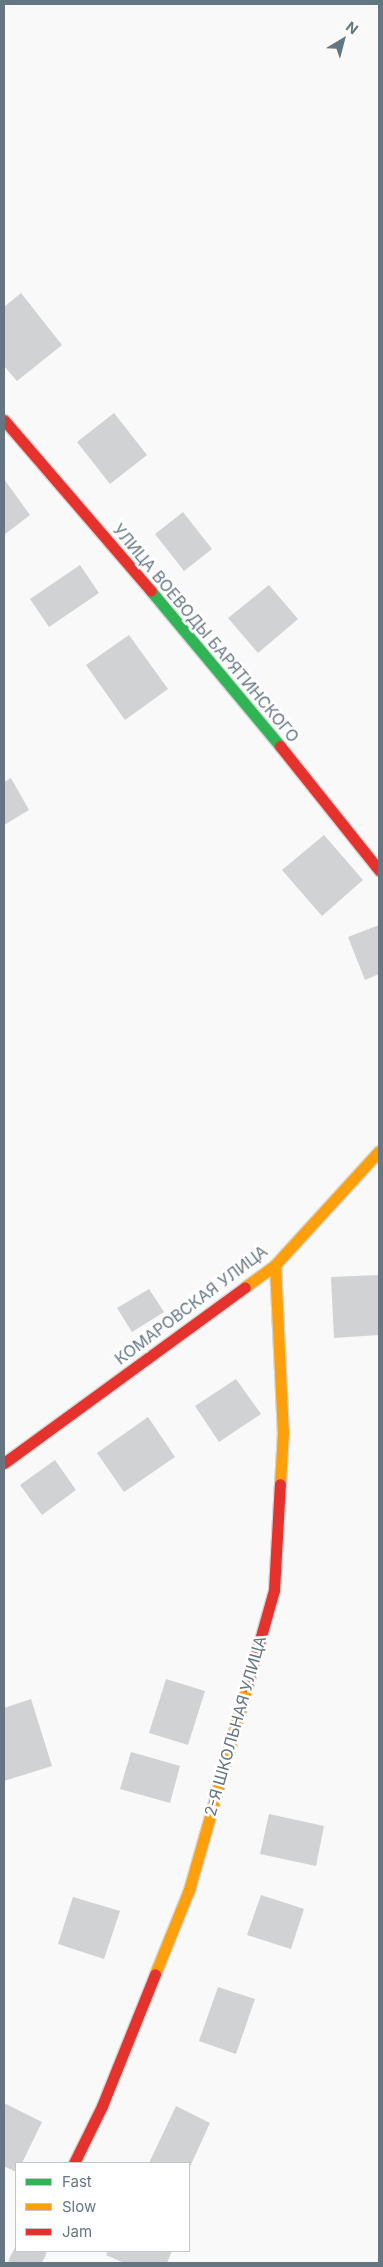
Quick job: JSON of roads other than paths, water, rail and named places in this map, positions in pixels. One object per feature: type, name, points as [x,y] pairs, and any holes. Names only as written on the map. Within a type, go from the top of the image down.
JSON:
[{"type":"street","name":"УЛИЦА ВОЕВОДЫ БАРЯТИНСКОГО","points":[[4,420],[225,678],[379,870]]},
{"type":"street","name":"КОМАРОВСКАЯ УЛИЦА","points":[[4,1463],[275,1265],[379,1151]]},
{"type":"street","name":"2-Я ШКОЛЬНАЯ УЛИЦА","points":[[74,2162],[102,2106],[189,1890],[274,1590],[283,1432],[275,1265]]},
{"type":"street","points":[[24,2263],[30,2252]]}]
